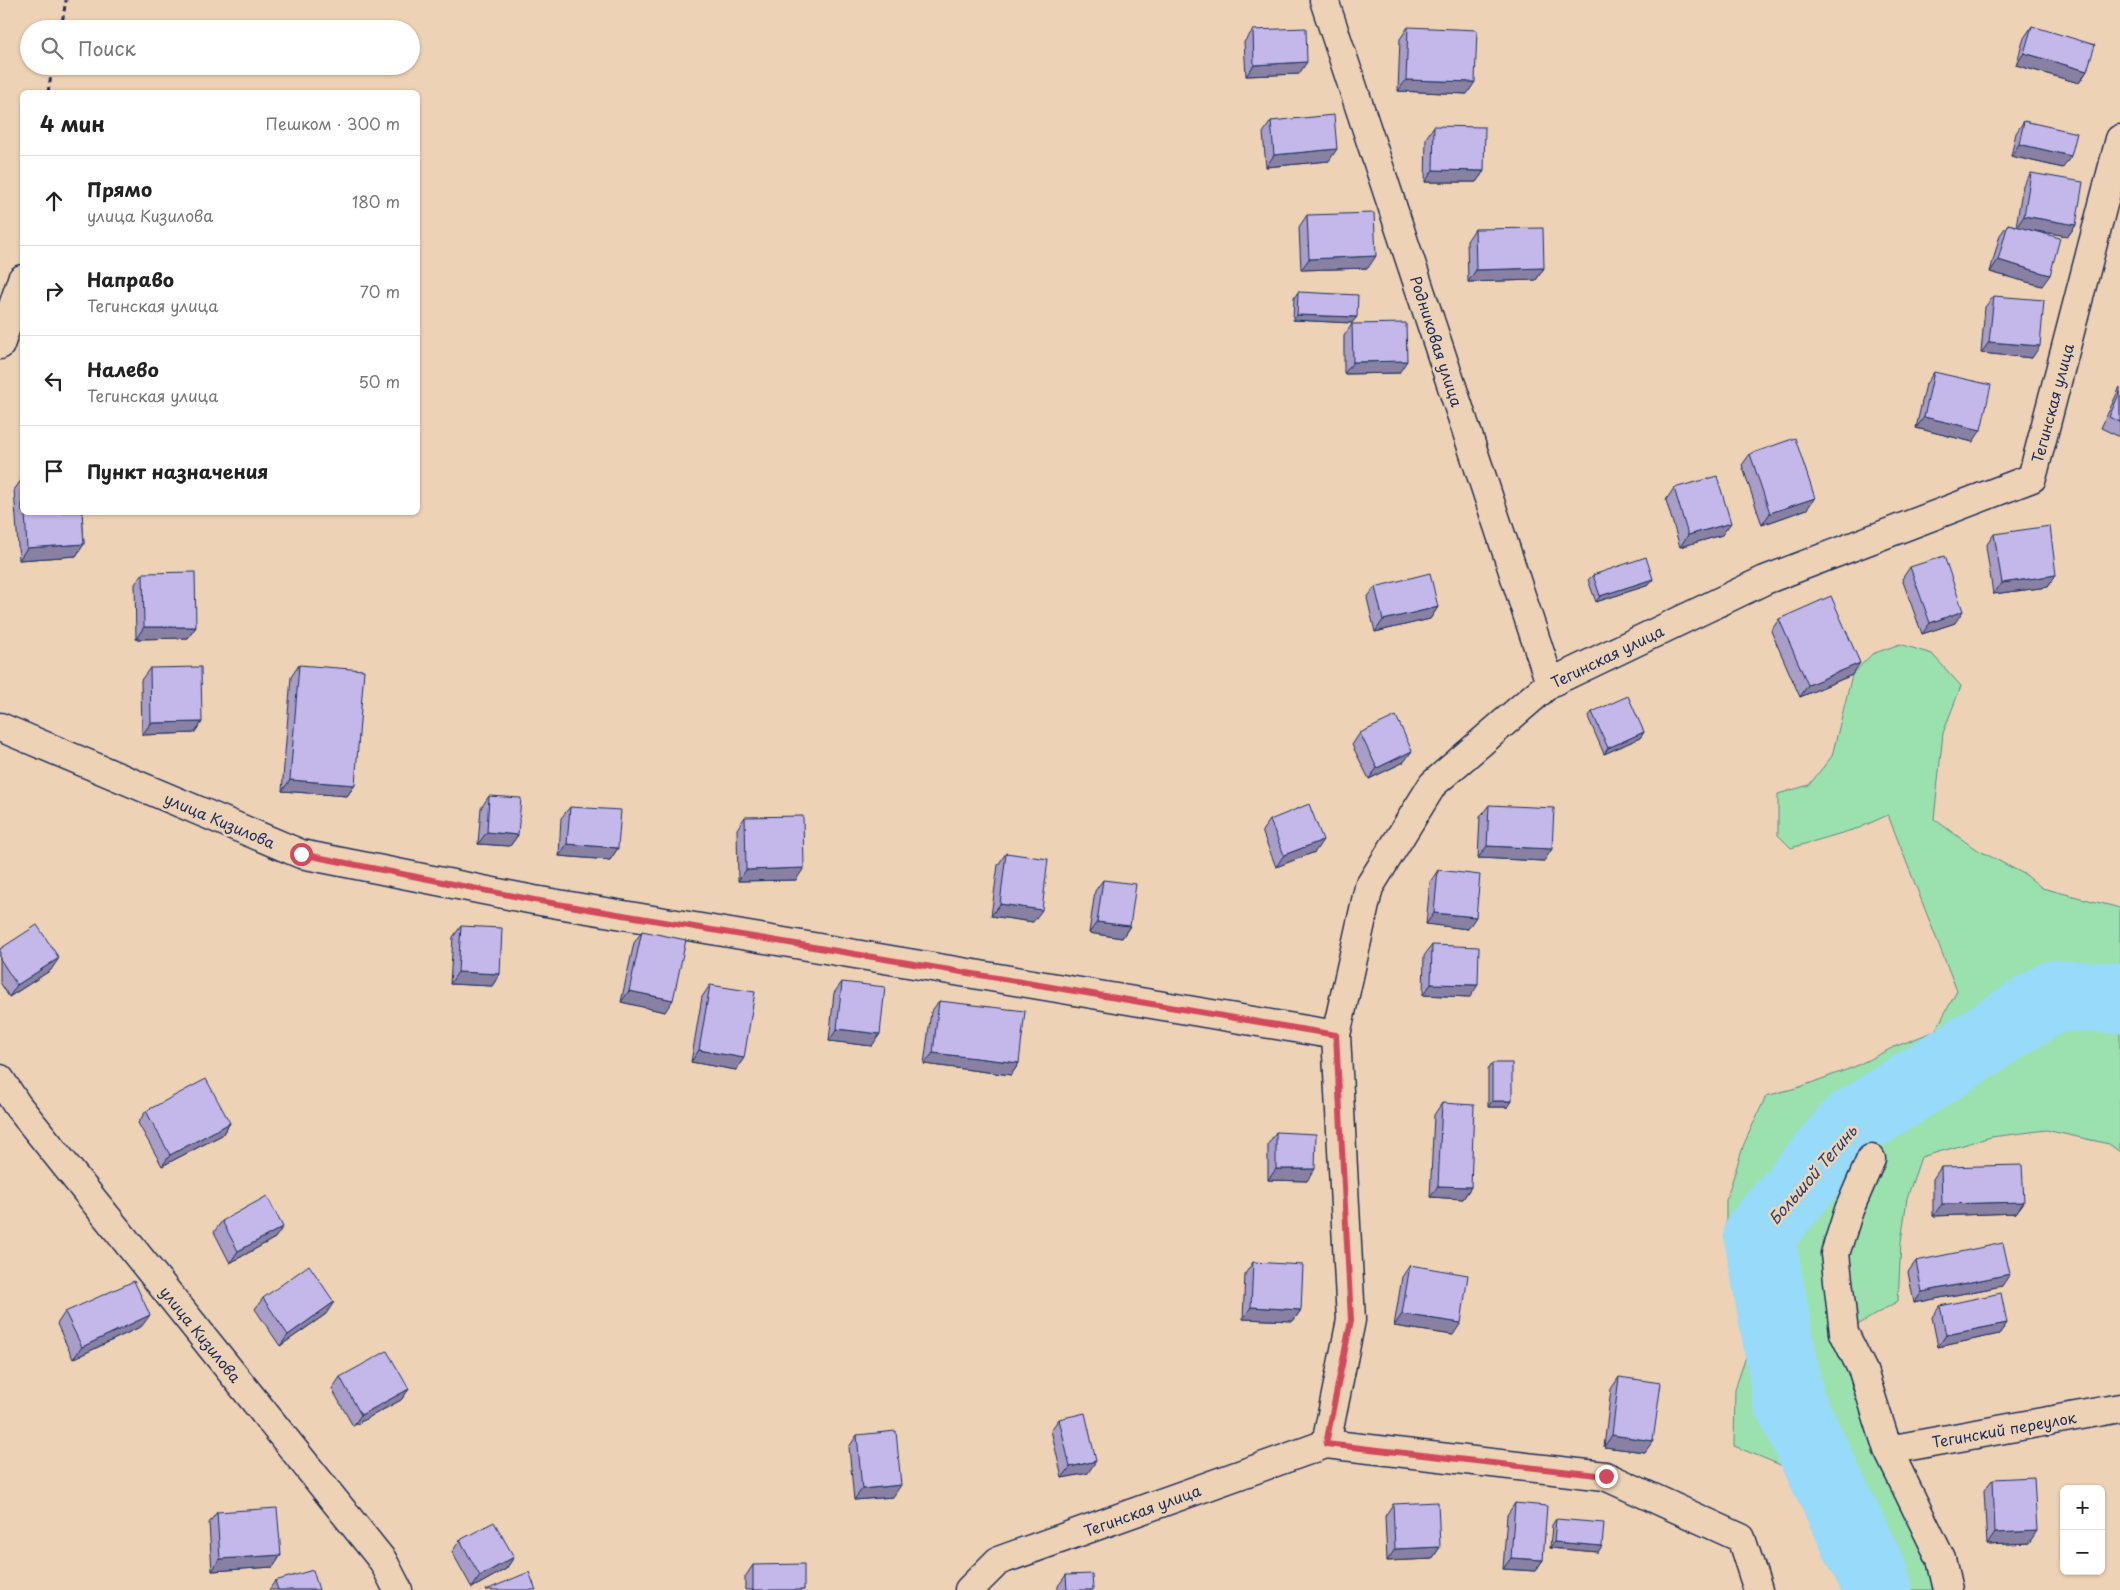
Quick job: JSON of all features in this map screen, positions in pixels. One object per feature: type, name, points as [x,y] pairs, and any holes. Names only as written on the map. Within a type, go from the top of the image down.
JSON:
[{"type":"street","name":"Родниковая улица","points":[[1324,0],[1550,682]]},
{"type":"street","name":"Тегинская улица","points":[[1326,1444],[1351,1320],[1336,1035],[1369,887],[1433,784],[1550,682],[1765,580],[2032,478],[2120,139]]},
{"type":"street","points":[[0,345],[20,285]]},
{"type":"street","name":"улица Кизилова","points":[[0,728],[301,854],[543,902],[1336,1035]]},
{"type":"street","name":"улица Кизилова","points":[[0,1079],[17,1104],[383,1562],[398,1590]]},
{"type":"street","points":[[1871,1158],[1848,1210],[1835,1254],[1844,1333],[1863,1371],[1888,1450],[1942,1559],[1948,1590]]},
{"type":"street","name":"Тегинский переулок","points":[[1888,1450],[2120,1408]]},
{"type":"street","name":"Тегинская улица","points":[[969,1590],[998,1562],[1326,1444],[1606,1476],[1741,1538],[1758,1590]]},
{"type":"path","points":[[63,20],[66,0]]},
{"type":"path","points":[[48,90],[52,75]]},
{"type":"green space","points":[[1900,644],[1932,654],[1961,686],[1943,733],[1934,819],[1974,848],[2026,875],[2042,888],[2120,908],[2120,1152],[2109,1144],[2046,1130],[1991,1137],[1921,1157],[1907,1198],[1901,1242],[1898,1301],[1844,1333],[1928,1554],[1933,1590],[1880,1590],[1845,1568],[1822,1512],[1800,1473],[1734,1446],[1735,1389],[1754,1333],[1749,1276],[1726,1226],[1726,1200],[1744,1144],[1766,1096],[1800,1087],[1854,1067],[1894,1047],[1935,1031],[1957,991],[1888,815],[1859,828],[1791,848],[1778,835],[1778,794],[1809,785],[1832,756],[1852,675],[1872,654]]},
{"type":"building","points":[[2032,26],[2095,45],[2087,71],[2024,53]]},
{"type":"building","points":[[1408,27],[1477,30],[1475,82],[1406,80]]},
{"type":"building","points":[[1306,28],[1307,62],[1254,65],[1253,30]]},
{"type":"building","points":[[1334,115],[1337,149],[1274,155],[1271,121]]},
{"type":"building","points":[[2024,121],[2077,133],[2071,156],[2019,144]]},
{"type":"building","points":[[1434,126],[1485,127],[1484,171],[1433,170]]},
{"type":"building","points":[[2031,173],[2083,182],[2076,225],[2024,216]]},
{"type":"building","points":[[1374,213],[1376,256],[1309,259],[1307,215]]},
{"type":"building","points":[[2008,224],[2060,238],[2050,275],[1998,260]]},
{"type":"building","points":[[1543,228],[1544,268],[1476,270],[1475,229]]},
{"type":"building","points":[[1298,292],[1358,295],[1357,317],[1297,315]]},
{"type":"building","points":[[1994,296],[2044,300],[2040,346],[1989,342]]},
{"type":"building","points":[[1406,323],[1407,361],[1353,362],[1352,324]]},
{"type":"building","points":[[1934,372],[1991,385],[1981,430],[1924,417]]},
{"type":"building","points":[[2120,392],[2120,422],[2109,417]]},
{"type":"building","points":[[1795,438],[1815,498],[1770,513],[1750,454]]},
{"type":"building","points":[[1717,476],[1731,523],[1688,535],[1674,488]]},
{"type":"building","points":[[25,515],[82,515],[84,544],[27,548]]},
{"type":"building","points":[[2050,526],[2056,575],[2002,583],[1994,534]]},
{"type":"building","points":[[1944,556],[1963,611],[1930,623],[1910,567]]},
{"type":"building","points":[[1646,557],[1653,579],[1600,596],[1593,575]]},
{"type":"building","points":[[195,572],[196,627],[144,627],[143,573]]},
{"type":"building","points":[[1430,573],[1438,607],[1383,620],[1375,587]]},
{"type":"building","points":[[1831,596],[1860,663],[1808,685],[1779,619]]},
{"type":"building","points":[[299,665],[364,670],[355,785],[290,780]]},
{"type":"building","points":[[201,667],[202,722],[151,723],[150,668]]},
{"type":"building","points":[[1628,696],[1644,732],[1608,748],[1592,712]]},
{"type":"building","points":[[1396,716],[1412,751],[1377,768],[1360,733]]},
{"type":"building","points":[[489,796],[521,798],[518,835],[487,832]]},
{"type":"building","points":[[1309,804],[1323,840],[1284,855],[1270,820]]},
{"type":"building","points":[[1489,805],[1554,808],[1552,849],[1487,846]]},
{"type":"building","points":[[570,807],[621,810],[618,848],[567,844]]},
{"type":"building","points":[[803,816],[804,868],[746,870],[745,817]]},
{"type":"building","points":[[1006,853],[1048,859],[1042,910],[1000,904]]},
{"type":"building","points":[[1438,870],[1480,875],[1476,917],[1434,913]]},
{"type":"building","points":[[1103,880],[1136,884],[1130,926],[1097,922]]},
{"type":"building","points":[[37,925],[59,958],[17,985],[0,959],[0,949]]},
{"type":"building","points":[[461,926],[502,928],[500,974],[458,972]]},
{"type":"building","points":[[642,931],[686,940],[673,1000],[629,991]]},
{"type":"building","points":[[1432,945],[1479,947],[1478,985],[1431,984]]},
{"type":"building","points":[[842,982],[885,987],[880,1034],[837,1029]]},
{"type":"building","points":[[710,985],[755,992],[744,1058],[699,1050]]},
{"type":"building","points":[[939,1001],[1025,1011],[1019,1063],[933,1053]]},
{"type":"building","points":[[1492,1063],[1512,1063],[1512,1101],[1492,1101]]},
{"type":"building","points":[[206,1079],[230,1123],[170,1155],[146,1111]]},
{"type":"building","points":[[1442,1103],[1474,1105],[1471,1187],[1438,1186]]},
{"type":"building","points":[[1276,1132],[1316,1134],[1315,1169],[1276,1169]]},
{"type":"building","points":[[2022,1165],[2024,1202],[1942,1204],[1941,1167]]},
{"type":"building","points":[[267,1196],[283,1227],[238,1251],[222,1221]]},
{"type":"building","points":[[2003,1243],[2010,1274],[1922,1292],[1916,1261]]},
{"type":"building","points":[[1253,1262],[1303,1265],[1301,1310],[1251,1307]]},
{"type":"building","points":[[309,1265],[334,1302],[288,1335],[263,1298]]},
{"type":"building","points":[[1410,1265],[1468,1275],[1461,1323],[1402,1314]]},
{"type":"building","points":[[134,1281],[150,1315],[82,1347],[65,1312]]},
{"type":"building","points":[[2001,1293],[2007,1323],[1946,1335],[1940,1306]]},
{"type":"building","points":[[387,1351],[409,1389],[361,1415],[340,1377]]},
{"type":"building","points":[[1619,1377],[1661,1383],[1653,1441],[1612,1435]]},
{"type":"building","points":[[1085,1413],[1096,1461],[1070,1467],[1059,1419]]},
{"type":"building","points":[[896,1431],[901,1485],[862,1489],[857,1435]]},
{"type":"building","points":[[2034,1477],[2037,1531],[1995,1533],[1993,1479]]},
{"type":"building","points":[[1438,1502],[1440,1547],[1395,1549],[1393,1504]]},
{"type":"building","points":[[1515,1503],[1547,1506],[1543,1560],[1511,1558]]},
{"type":"building","points":[[277,1508],[281,1555],[220,1559],[217,1512]]},
{"type":"building","points":[[1556,1519],[1604,1523],[1602,1546],[1554,1542]]},
{"type":"building","points":[[494,1522],[514,1557],[480,1576],[460,1540]]},
{"type":"building","points":[[804,1564],[804,1590],[753,1590],[753,1565]]},
{"type":"building","points":[[313,1570],[319,1590],[278,1590],[275,1581]]},
{"type":"building","points":[[529,1572],[536,1590],[486,1590]]},
{"type":"building","points":[[1092,1574],[1093,1590],[1067,1590],[1066,1575]]},
{"type":"waterway","name":"Большой Тегинь","points":[[1877,1590],[1875,1580],[1789,1401],[1759,1234],[1851,1125],[2054,996],[2120,998]]},
{"type":"route","points":[[301,854],[534,900],[1336,1035],[1351,1320],[1326,1444],[1606,1476]]}]
